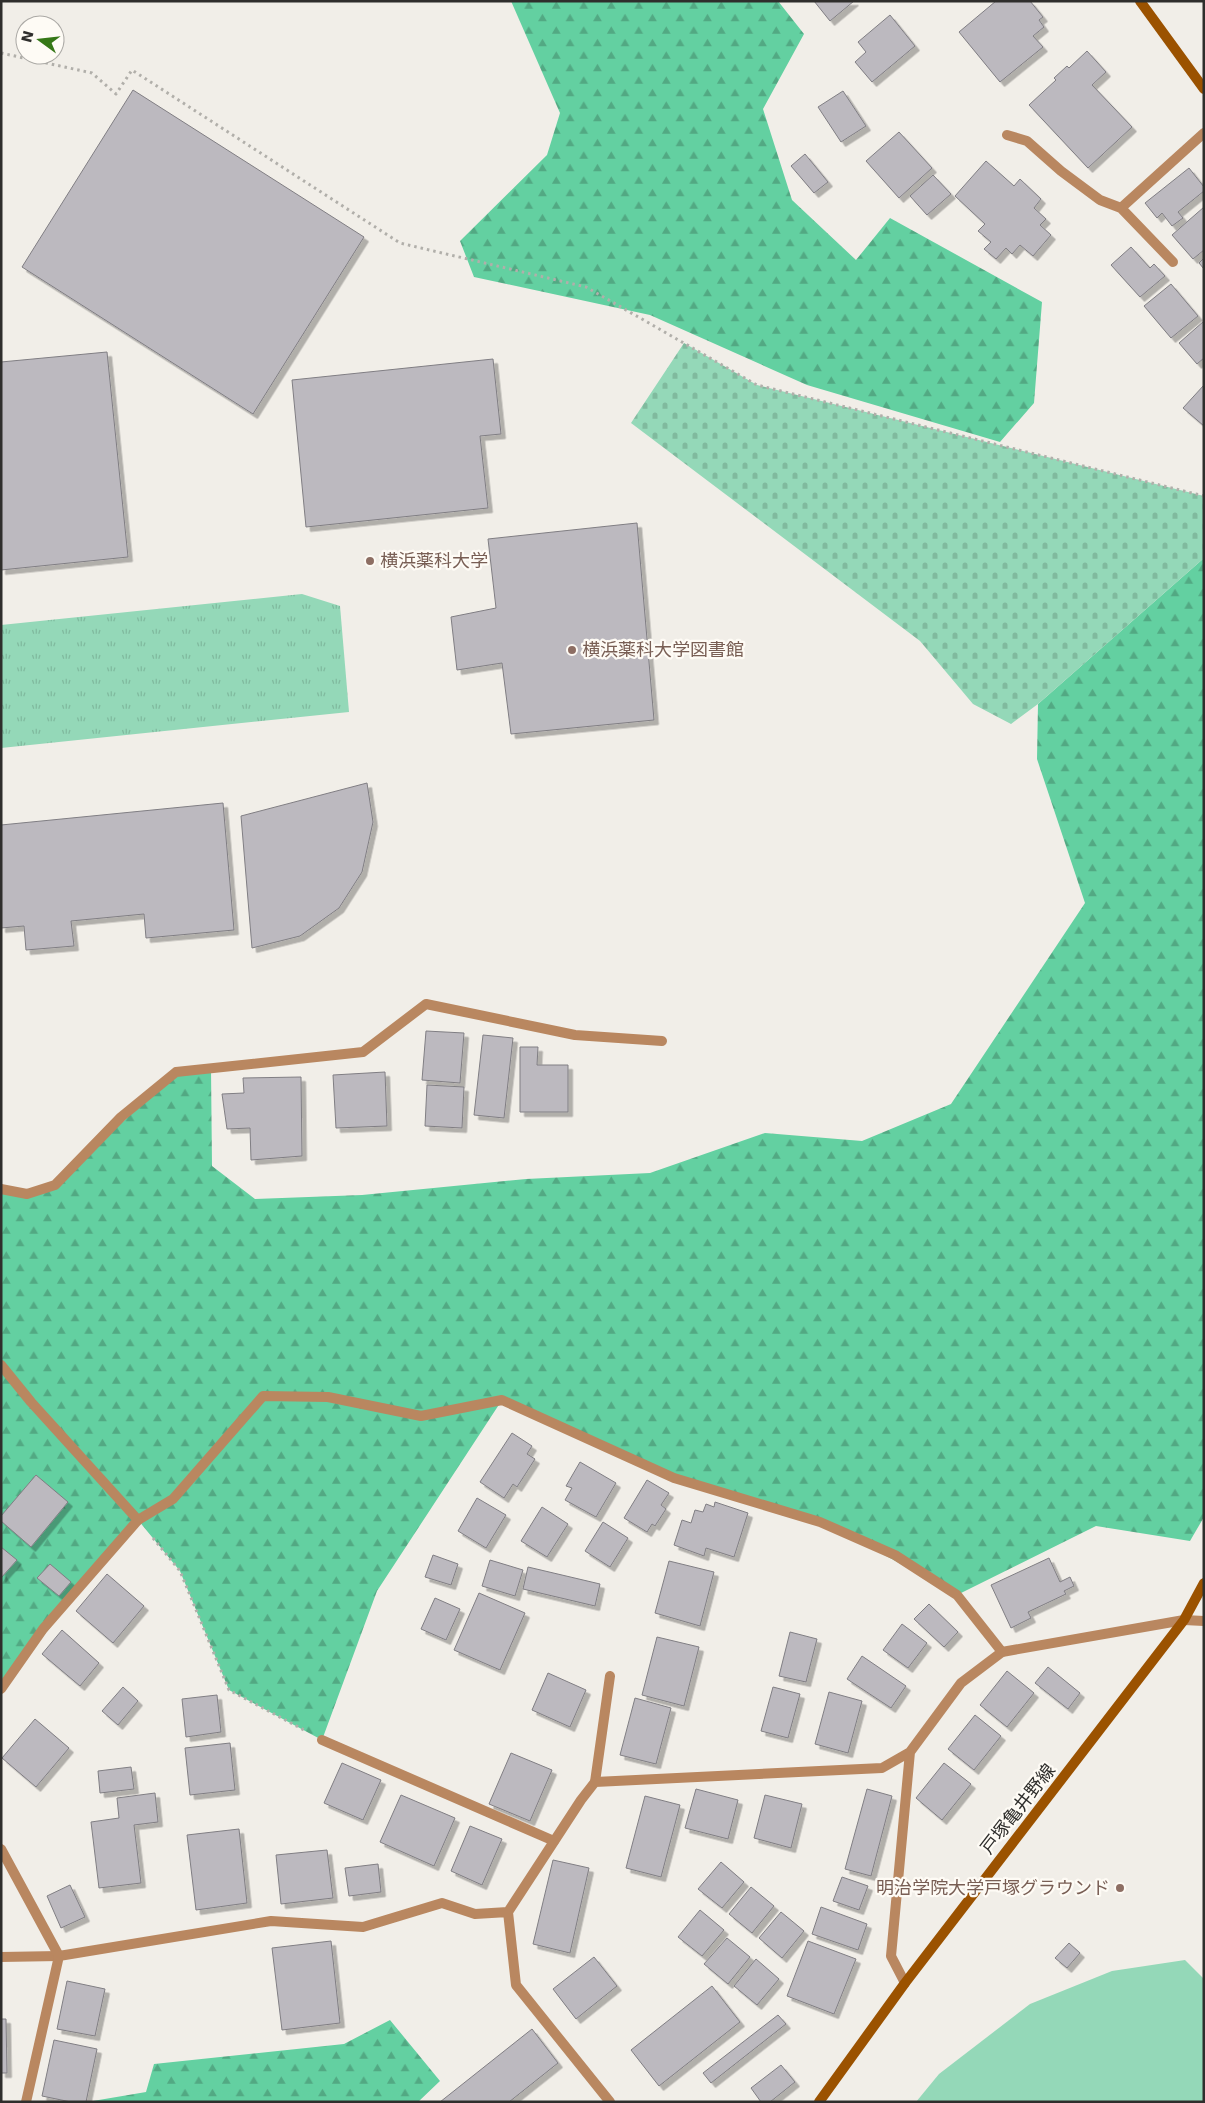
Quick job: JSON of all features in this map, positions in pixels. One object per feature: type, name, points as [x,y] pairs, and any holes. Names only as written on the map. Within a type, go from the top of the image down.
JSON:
[{"type":"main road","points":[[1140,1],[1204,89]]},
{"type":"main road","name":"戸塚亀井野線","points":[[819,2102],[905,1983],[1184,1620],[1204,1583]]},
{"type":"street","points":[[1121,208],[1204,133]]},
{"type":"street","points":[[1007,134],[1027,141],[1061,171],[1100,200],[1121,208],[1173,262]]},
{"type":"street","points":[[1,1189],[27,1194],[55,1185],[122,1117],[176,1072],[363,1052],[426,1004],[574,1035],[662,1042]]},
{"type":"street","points":[[1,1365],[31,1402],[138,1520]]},
{"type":"street","points":[[1,1689],[43,1629],[138,1520],[173,1499],[263,1396],[328,1397],[422,1416],[502,1400],[674,1478],[820,1522],[895,1555],[957,1595],[1002,1652]]},
{"type":"street","points":[[595,1782],[882,1768],[910,1752],[961,1683],[1002,1652],[1184,1620],[1204,1620]]},
{"type":"street","points":[[610,1676],[595,1782],[581,1800],[508,1912],[516,1985],[610,2102]]},
{"type":"street","points":[[322,1740],[554,1841]]},
{"type":"street","points":[[905,1983],[891,1956],[910,1752]]},
{"type":"street","points":[[1,1849],[58,1956],[26,2102]]},
{"type":"street","points":[[1,1957],[58,1956],[271,1921],[363,1927],[442,1902],[476,1914],[508,1912]]},
{"type":"path","points":[[1,53],[92,73],[116,94],[132,70],[400,243],[586,287],[757,385],[1204,496]]},
{"type":"path","points":[[138,1520],[180,1571],[229,1690],[322,1740]]},
{"type":"green space","points":[[511,1],[778,1],[804,34],[763,109],[792,200],[856,260],[890,218],[1042,302],[1034,403],[1000,442],[807,385],[650,315],[474,277],[460,241],[547,155],[560,113]]},
{"type":"green space","points":[[684,343],[757,385],[1204,496],[1204,558],[1038,704],[1011,724],[973,704],[920,641],[631,423]]},
{"type":"green space","points":[[1204,558],[1204,1517],[1190,1541],[1096,1526],[957,1595],[841,1531],[674,1478],[502,1400],[377,1591],[322,1740],[229,1690],[180,1571],[138,1520],[1,1689],[1,1189],[27,1194],[55,1185],[176,1072],[211,1069],[212,1166],[255,1199],[362,1195],[526,1179],[650,1173],[765,1133],[862,1141],[951,1104],[1085,903],[1037,759],[1038,704]]},
{"type":"green space","points":[[302,594],[340,606],[349,712],[1,748],[1,625]]},
{"type":"green space","points":[[1185,1960],[1204,1979],[1204,2102],[916,2102],[939,2074],[1030,2004],[1112,1971]]},
{"type":"green space","points":[[390,2020],[440,2081],[418,2102],[87,2102],[146,2092],[154,2064],[344,2044]]},
{"type":"building","points":[[814,1],[854,1],[830,21]]},
{"type":"building","points":[[996,1],[1030,1],[1043,17],[1039,20],[1044,27],[1033,36],[1043,47],[1000,82],[959,32]]},
{"type":"building","points":[[890,15],[915,46],[872,82],[855,62],[866,52],[858,42]]},
{"type":"building","points":[[1087,51],[1106,72],[1092,85],[1132,127],[1088,168],[1029,105],[1056,80],[1054,78],[1067,66],[1069,68]]},
{"type":"building","points":[[133,90],[364,237],[253,414],[22,267]]},
{"type":"building","points":[[843,91],[866,126],[841,142],[818,107]]},
{"type":"building","points":[[899,132],[932,168],[899,198],[866,161]]},
{"type":"building","points":[[805,154],[828,182],[814,193],[791,166]]},
{"type":"building","points":[[986,161],[1014,186],[1020,179],[1041,199],[1034,208],[1046,219],[1040,225],[1051,235],[1033,256],[1020,245],[1012,254],[1006,248],[996,259],[984,249],[991,242],[978,231],[985,224],[955,196]]},
{"type":"building","points":[[1189,168],[1204,187],[1204,191],[1178,212],[1183,218],[1172,226],[1162,213],[1157,218],[1145,203]]},
{"type":"building","points":[[933,175],[951,194],[927,215],[910,196]]},
{"type":"building","points":[[1204,207],[1204,250],[1193,259],[1172,235]]},
{"type":"building","points":[[1131,247],[1150,268],[1154,264],[1165,276],[1140,297],[1111,265]]},
{"type":"building","points":[[1204,258],[1204,269],[1199,263]]},
{"type":"building","points":[[1171,284],[1198,316],[1171,338],[1144,306]]},
{"type":"building","points":[[1204,321],[1204,358],[1197,364],[1179,343]]},
{"type":"building","points":[[107,352],[128,557],[1,570],[1,362]]},
{"type":"building","points":[[493,359],[501,434],[480,436],[488,508],[306,527],[292,380]]},
{"type":"building","points":[[1204,385],[1204,426],[1183,408]]},
{"type":"building","points":[[637,523],[654,720],[511,734],[502,663],[457,670],[451,617],[496,608],[488,539]]},
{"type":"building","points":[[367,783],[373,822],[362,872],[339,908],[300,936],[252,948],[241,816]]},
{"type":"building","points":[[223,803],[234,930],[146,938],[144,914],[71,921],[74,946],[26,950],[24,926],[1,928],[1,825]]},
{"type":"building","points":[[426,1031],[464,1033],[460,1083],[422,1080]]},
{"type":"building","points":[[483,1035],[513,1038],[504,1118],[474,1115]]},
{"type":"building","points":[[520,1047],[538,1047],[537,1065],[568,1065],[568,1112],[520,1112]]},
{"type":"building","points":[[385,1072],[387,1126],[336,1128],[333,1075]]},
{"type":"building","points":[[301,1077],[302,1156],[251,1160],[250,1128],[227,1129],[222,1094],[244,1093],[243,1078]]},
{"type":"building","points":[[427,1085],[464,1087],[462,1128],[425,1126]]},
{"type":"building","points":[[512,1433],[532,1446],[527,1454],[535,1459],[517,1487],[513,1484],[504,1498],[480,1482]]},
{"type":"building","points":[[580,1462],[616,1483],[596,1517],[565,1500],[572,1488],[566,1486]]},
{"type":"building","points":[[36,1475],[68,1502],[31,1547],[1,1521],[1,1516]]},
{"type":"building","points":[[647,1480],[669,1493],[661,1505],[666,1509],[655,1526],[652,1524],[647,1532],[624,1518]]},
{"type":"building","points":[[477,1498],[506,1515],[486,1548],[458,1531]]},
{"type":"building","points":[[715,1502],[748,1513],[734,1557],[706,1548],[704,1556],[674,1545],[682,1520],[691,1523],[695,1510],[703,1512],[706,1504],[714,1507]]},
{"type":"building","points":[[542,1507],[568,1524],[547,1557],[521,1541]]},
{"type":"building","points":[[603,1522],[628,1538],[610,1567],[585,1551]]},
{"type":"building","points":[[1,1547],[17,1560],[1,1578]]},
{"type":"building","points":[[433,1555],[458,1564],[451,1585],[425,1577]]},
{"type":"building","points":[[1049,1558],[1060,1582],[1070,1577],[1074,1586],[1064,1591],[1066,1594],[1028,1612],[1031,1618],[1011,1628],[991,1585]]},
{"type":"building","points":[[490,1560],[523,1570],[515,1596],[482,1586]]},
{"type":"building","points":[[669,1561],[714,1572],[700,1626],[655,1613]]},
{"type":"building","points":[[50,1564],[71,1582],[59,1596],[37,1578]]},
{"type":"building","points":[[528,1567],[600,1584],[595,1606],[523,1589]]},
{"type":"building","points":[[107,1574],[144,1606],[113,1643],[76,1611]]},
{"type":"building","points":[[479,1593],[525,1613],[500,1670],[454,1650]]},
{"type":"building","points":[[435,1598],[460,1609],[446,1640],[421,1629]]},
{"type":"building","points":[[929,1604],[958,1632],[944,1647],[914,1619]]},
{"type":"building","points":[[902,1624],[927,1643],[908,1668],[883,1650]]},
{"type":"building","points":[[62,1630],[99,1663],[80,1686],[42,1654]]},
{"type":"building","points":[[790,1632],[817,1639],[806,1682],[779,1676]]},
{"type":"building","points":[[657,1637],[699,1647],[684,1706],[642,1695]]},
{"type":"building","points":[[862,1656],[906,1686],[891,1708],[847,1679]]},
{"type":"building","points":[[1048,1667],[1080,1693],[1068,1709],[1035,1683]]},
{"type":"building","points":[[1007,1671],[1034,1693],[1007,1727],[980,1705]]},
{"type":"building","points":[[548,1673],[586,1690],[570,1727],[532,1710]]},
{"type":"building","points":[[123,1687],[138,1701],[118,1725],[102,1711]]},
{"type":"building","points":[[773,1687],[800,1694],[788,1738],[761,1731]]},
{"type":"building","points":[[829,1692],[862,1701],[848,1753],[815,1744]]},
{"type":"building","points":[[217,1695],[221,1732],[186,1737],[182,1699]]},
{"type":"building","points":[[635,1698],[671,1708],[656,1764],[620,1755]]},
{"type":"building","points":[[975,1715],[1001,1736],[974,1770],[948,1749]]},
{"type":"building","points":[[35,1719],[69,1748],[36,1787],[2,1758]]},
{"type":"building","points":[[230,1743],[235,1790],[190,1795],[185,1748]]},
{"type":"building","points":[[511,1753],[552,1770],[530,1821],[489,1804]]},
{"type":"building","points":[[342,1763],[381,1780],[363,1820],[324,1803]]},
{"type":"building","points":[[944,1763],[971,1784],[942,1820],[916,1798]]},
{"type":"building","points":[[131,1767],[134,1789],[100,1793],[98,1771]]},
{"type":"building","points":[[696,1789],[738,1800],[728,1839],[685,1828]]},
{"type":"building","points":[[867,1789],[892,1796],[871,1876],[845,1869]]},
{"type":"building","points":[[155,1793],[158,1822],[134,1825],[141,1883],[99,1888],[91,1822],[119,1818],[117,1798]]},
{"type":"building","points":[[401,1795],[455,1818],[434,1866],[380,1842]]},
{"type":"building","points":[[765,1795],[802,1804],[791,1848],[754,1838]]},
{"type":"building","points":[[645,1796],[680,1805],[661,1877],[626,1868]]},
{"type":"building","points":[[470,1826],[502,1839],[482,1885],[451,1871]]},
{"type":"building","points":[[239,1829],[247,1903],[196,1910],[187,1835]]},
{"type":"building","points":[[327,1850],[333,1898],[281,1904],[276,1855]]},
{"type":"building","points":[[553,1860],[589,1868],[570,1953],[533,1944]]},
{"type":"building","points":[[721,1862],[744,1882],[722,1908],[698,1889]]},
{"type":"building","points":[[378,1864],[381,1892],[349,1896],[345,1868]]},
{"type":"building","points":[[842,1877],[868,1886],[859,1910],[833,1901]]},
{"type":"building","points":[[70,1885],[85,1917],[61,1928],[47,1896]]},
{"type":"building","points":[[751,1887],[774,1906],[752,1933],[729,1914]]},
{"type":"building","points":[[821,1907],[867,1924],[858,1950],[812,1934]]},
{"type":"building","points":[[700,1910],[724,1930],[702,1956],[678,1937]]},
{"type":"building","points":[[781,1912],[804,1931],[782,1958],[759,1938]]},
{"type":"building","points":[[727,1938],[750,1957],[728,1984],[704,1964]]},
{"type":"building","points":[[331,1941],[340,2023],[282,2030],[272,1948]]},
{"type":"building","points":[[808,1941],[856,1959],[834,2014],[787,1996]]},
{"type":"building","points":[[1069,1943],[1080,1953],[1067,1968],[1055,1958]]},
{"type":"building","points":[[594,1957],[617,1986],[576,2019],[553,1989]]},
{"type":"building","points":[[756,1959],[779,1979],[757,2005],[734,1986]]},
{"type":"building","points":[[67,1981],[105,1989],[95,2036],[57,2029]]},
{"type":"building","points":[[712,1986],[740,2022],[659,2086],[631,2050]]},
{"type":"building","points":[[778,2015],[786,2024],[711,2083],[703,2073]]},
{"type":"building","points":[[1,2019],[6,2019],[7,2073],[1,2073]]},
{"type":"building","points":[[532,2029],[558,2063],[509,2102],[440,2102]]},
{"type":"building","points":[[54,2040],[97,2049],[86,2102],[71,2102],[42,2096]]},
{"type":"building","points":[[781,2065],[795,2082],[770,2102],[761,2102],[751,2088]]},
{"type":"place","name":"横浜薬科大学","points":[[370,561]]},
{"type":"place","name":"横浜薬科大学図書館","points":[[572,650]]},
{"type":"place","name":"明治学院大学戸塚グラウンド","points":[[1120,1888]]}]
